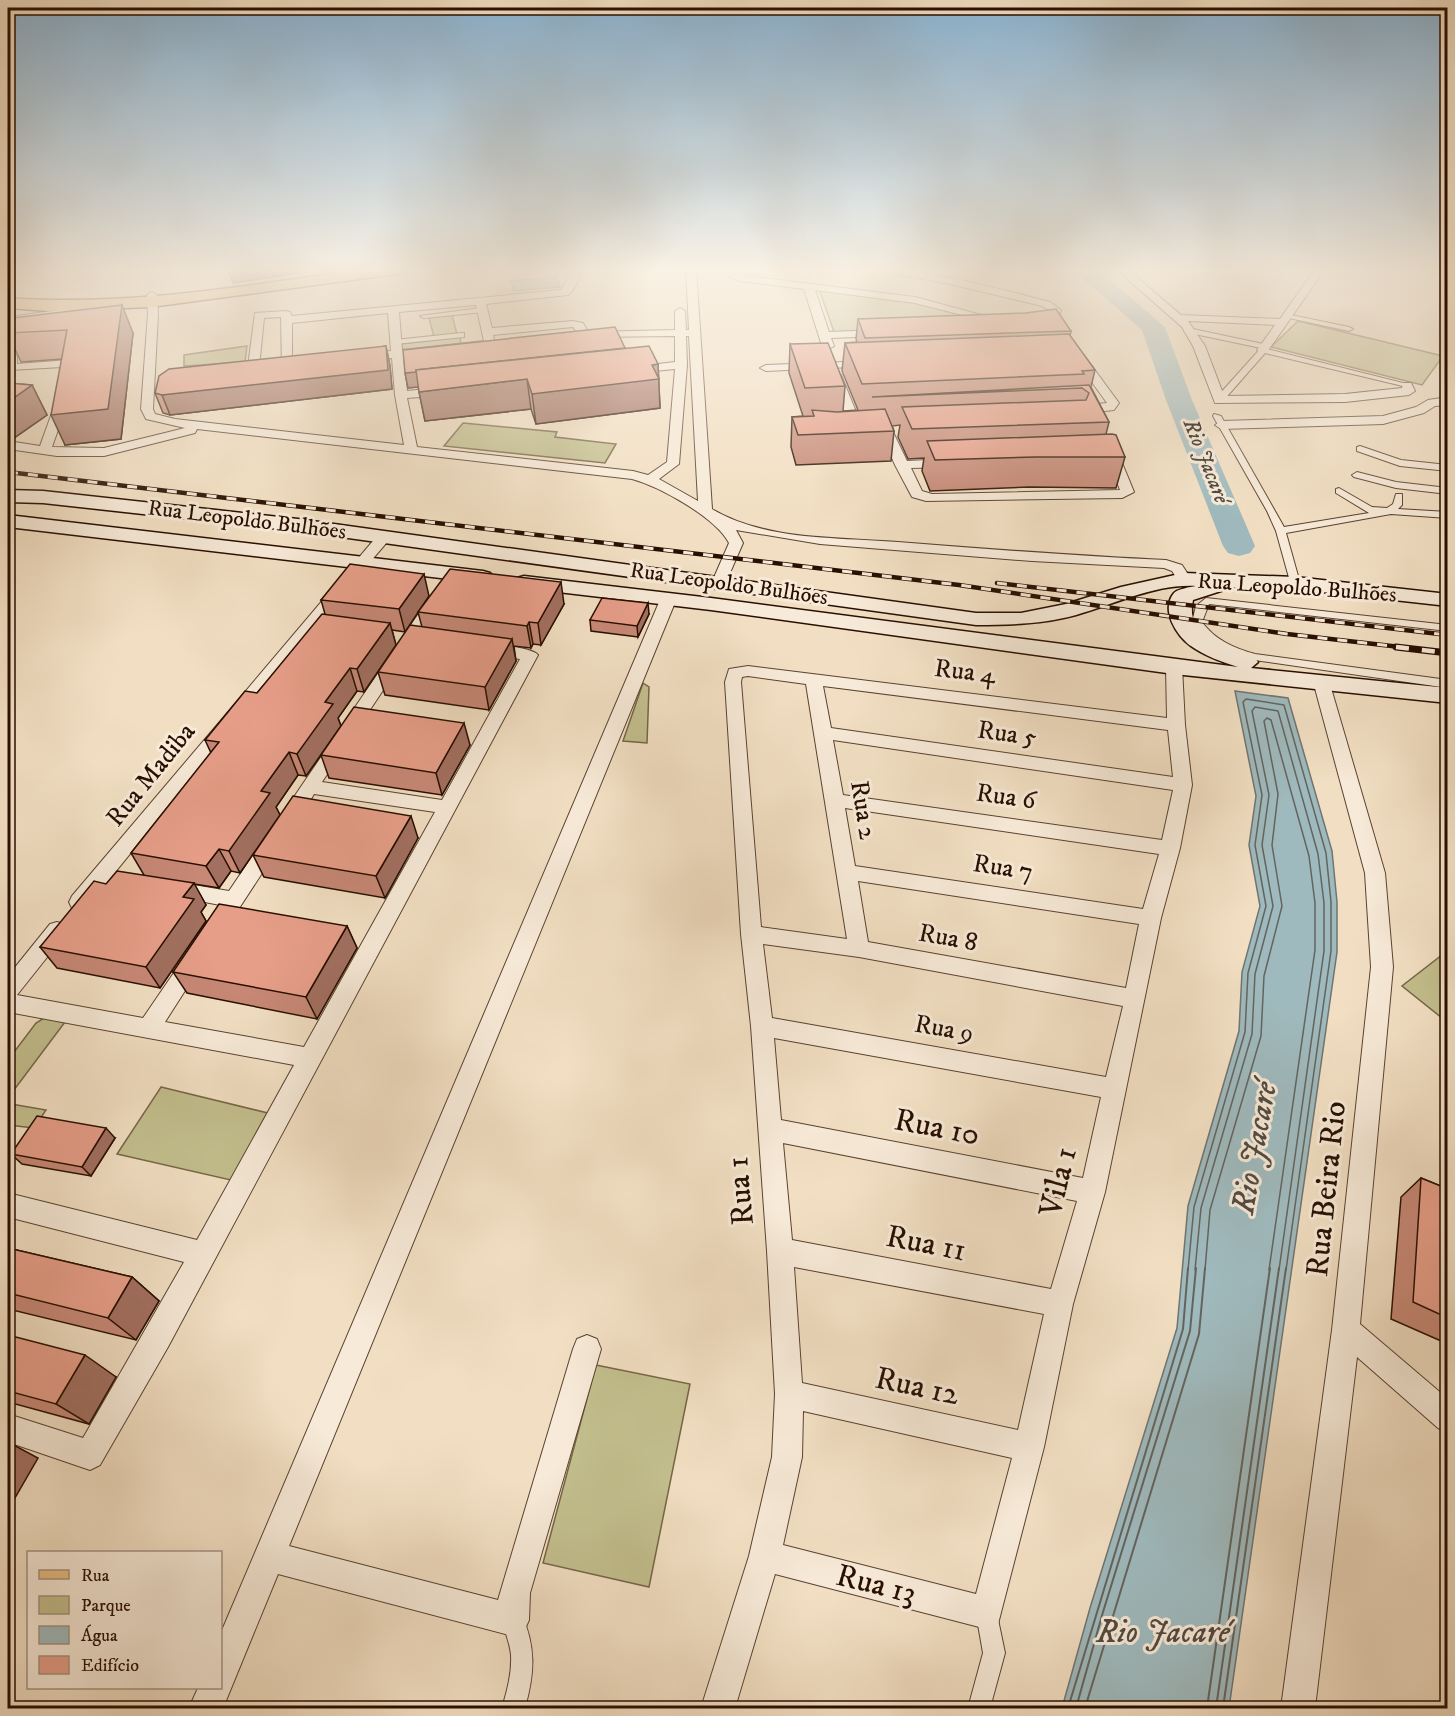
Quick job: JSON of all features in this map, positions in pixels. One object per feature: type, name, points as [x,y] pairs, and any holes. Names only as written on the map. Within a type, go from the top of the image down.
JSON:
[{"type":"main road","name":"Rua Leopoldo Bulhões","points":[[8,496],[87,501],[298,525],[998,620],[1070,610],[1128,591],[1184,579],[1295,583],[1448,600]]},
{"type":"main road","name":"Rua Leopoldo Bulhões","points":[[8,521],[668,600],[1174,667],[1448,696]]},
{"type":"main road","points":[[1235,582],[1183,596],[1179,615],[1186,629],[1194,639],[1210,650],[1309,680]]},
{"type":"street","points":[[120,448],[142,434],[147,428],[151,349]]},
{"type":"street","points":[[252,349],[247,375],[286,366],[389,349]]},
{"type":"street","points":[[286,349],[286,366]]},
{"type":"street","points":[[396,349],[401,395],[411,450]]},
{"type":"street","points":[[651,478],[673,464],[681,349]]},
{"type":"street","points":[[695,349],[705,513]]},
{"type":"street","points":[[828,349],[832,366],[853,419]]},
{"type":"street","points":[[1200,349],[1219,400]]},
{"type":"street","points":[[1219,400],[1264,349]]},
{"type":"street","points":[[1264,349],[1408,388],[1448,412]]},
{"type":"street","points":[[11,353],[14,368],[69,363],[53,410],[45,450]]},
{"type":"street","points":[[1064,411],[1110,407],[1113,403],[1073,353]]},
{"type":"street","points":[[766,368],[879,364]]},
{"type":"street","points":[[623,371],[681,365]]},
{"type":"street","points":[[1219,400],[1345,398],[1408,388]]},
{"type":"street","points":[[401,395],[460,389]]},
{"type":"street","points":[[149,414],[161,392]]},
{"type":"street","points":[[1219,420],[1383,420],[1420,410],[1432,403],[1448,401]]},
{"type":"street","points":[[149,414],[174,423],[651,478],[721,522],[800,538],[1010,556],[1166,564],[1177,568],[1184,579]]},
{"type":"street","points":[[1219,420],[1260,488],[1281,531],[1295,583]]},
{"type":"street","points":[[8,445],[87,453],[120,448],[179,432],[208,427]]},
{"type":"street","points":[[887,432],[917,494],[931,498],[1122,494],[1128,491],[1115,461],[1099,458]]},
{"type":"street","points":[[1360,448],[1400,463],[1448,468]]},
{"type":"street","points":[[901,465],[958,463]]},
{"type":"street","points":[[1357,475],[1396,486],[1448,491]]},
{"type":"street","points":[[1340,491],[1370,510],[1448,515]]},
{"type":"street","points":[[1281,531],[1390,511],[1397,504],[1399,496]]},
{"type":"street","points":[[719,582],[736,543],[721,522]]},
{"type":"street","name":"Rua Madiba","points":[[8,991],[306,626],[383,538]]},
{"type":"street","points":[[148,1029],[454,574]]},
{"type":"street","points":[[222,1670],[668,600]]},
{"type":"street","points":[[1448,628],[1206,601],[1201,606],[1197,622],[1212,639],[1225,647],[1254,657],[1448,684]]},
{"type":"street","points":[[306,626],[363,633]]},
{"type":"street","points":[[386,636],[430,642]]},
{"type":"street","points":[[8,1428],[90,1455],[203,1254],[530,655],[464,646]]},
{"type":"street","name":"Vila 1","points":[[979,1708],[994,1653],[987,1613],[1029,1447],[1060,1304],[1092,1191],[1136,999],[1151,918],[1170,848],[1183,785],[1176,725],[1174,667]]},
{"type":"street","name":"Rua 4","points":[[748,671],[1176,725]]},
{"type":"street","name":"Rua 1","points":[[718,1708],[765,1556],[787,1457],[789,1394],[780,1251],[762,1026],[751,934],[733,682],[735,673],[748,671]]},
{"type":"street","name":"Rua 2","points":[[814,679],[859,949]]},
{"type":"street","name":"Rua Beira Rio","points":[[1298,1708],[1346,1330],[1382,967],[1375,873],[1309,680]]},
{"type":"street","name":"Rua 5","points":[[823,733],[1183,785]]},
{"type":"street","points":[[309,787],[446,807]]},
{"type":"street","name":"Rua 6","points":[[834,800],[1170,848]]},
{"type":"street","name":"Rua 7","points":[[846,872],[1151,918]]},
{"type":"street","points":[[99,878],[121,881]]},
{"type":"street","points":[[155,887],[234,900]]},
{"type":"street","name":"Rua 8","points":[[751,934],[859,949],[1136,999]]},
{"type":"street","points":[[8,1003],[310,1058]]},
{"type":"street","name":"Rua 9","points":[[762,1026],[1116,1089]]},
{"type":"street","name":"Rua 10","points":[[769,1130],[1092,1191]]},
{"type":"street","points":[[11,1212],[203,1254]]},
{"type":"street","name":"Rua 11","points":[[780,1251],[1060,1304]]},
{"type":"street","points":[[1346,1330],[1448,1418]]},
{"type":"street","points":[[514,1708],[523,1670],[523,1649],[513,1620],[514,1593],[587,1349]]},
{"type":"street","name":"Rua 12","points":[[789,1394],[1029,1447]]},
{"type":"street","points":[[270,1556],[513,1620]]},
{"type":"street","name":"Rua 13","points":[[765,1556],[987,1613]]},
{"type":"street","points":[[206,1708],[215,1689]]},
{"type":"green space","points":[[225,349],[247,349],[245,362],[184,366],[184,355]]},
{"type":"green space","points":[[1279,349],[1414,349],[1443,356],[1422,385]]},
{"type":"green space","points":[[463,423],[557,432],[555,437],[616,444],[605,463],[444,446]]},
{"type":"green space","points":[[643,683],[649,687],[647,743],[623,741]]},
{"type":"green space","points":[[1447,951],[1447,1022],[1402,986]]},
{"type":"green space","points":[[44,1018],[65,1022],[8,1098],[8,1060],[36,1023]]},
{"type":"green space","points":[[161,1087],[272,1114],[235,1181],[117,1154]]},
{"type":"green space","points":[[11,1104],[46,1110],[34,1128],[8,1125],[8,1109]]},
{"type":"green space","points":[[596,1365],[690,1384],[649,1587],[543,1563]]},
{"type":"water","name":"Rio Jacaré","points":[[1235,691],[1288,698],[1332,851],[1337,902],[1337,952],[1229,1708],[1062,1708],[1090,1608],[1177,1328],[1188,1206],[1239,1031],[1242,972],[1260,906],[1249,845],[1256,796]]},
{"type":"building","points":[[63,349],[116,349],[108,409],[51,415]]},
{"type":"building","points":[[357,349],[386,349],[388,370],[162,395],[155,393],[159,376],[169,369]]},
{"type":"building","points":[[411,349],[615,349],[405,373],[403,350]]},
{"type":"building","points":[[619,349],[651,349],[658,364],[652,365],[659,379],[532,394],[527,379],[419,392],[416,370]]},
{"type":"building","points":[[792,349],[830,349],[845,386],[805,388]]},
{"type":"building","points":[[848,349],[1080,349],[1095,370],[1082,371],[1084,374],[862,384]]},
{"type":"building","points":[[8,383],[32,385],[8,402]]},
{"type":"building","points":[[1089,385],[1109,422],[912,429],[902,407],[1086,400],[1089,393],[1082,388],[872,397]]},
{"type":"building","points":[[885,409],[894,431],[798,435],[792,417],[814,416],[812,410],[837,412]]},
{"type":"building","points":[[1116,435],[1125,457],[935,460],[927,441]]},
{"type":"building","points":[[350,564],[424,574],[399,609],[321,600]]},
{"type":"building","points":[[450,569],[561,582],[538,623],[529,622],[527,626],[418,612]]},
{"type":"building","points":[[602,598],[648,603],[637,626],[590,620]]},
{"type":"building","points":[[322,614],[390,623],[357,669],[350,668],[325,702],[333,704],[297,754],[289,752],[261,791],[270,793],[229,851],[219,849],[206,866],[131,853],[219,742],[205,740],[245,691],[257,693]]},
{"type":"building","points":[[410,625],[512,639],[485,687],[378,672]]},
{"type":"building","points":[[354,707],[464,723],[436,773],[321,755]]},
{"type":"building","points":[[293,796],[411,816],[376,876],[253,855]]},
{"type":"building","points":[[117,871],[194,883],[183,897],[194,899],[146,967],[40,947],[94,881],[106,884]]},
{"type":"building","points":[[219,904],[347,926],[306,997],[173,972]]},
{"type":"building","points":[[37,1116],[106,1128],[82,1167],[11,1154]]},
{"type":"building","points":[[1421,1178],[1448,1189],[1448,1318],[1413,1302]]},
{"type":"building","points":[[8,1248],[132,1277],[108,1318],[8,1293]]},
{"type":"building","points":[[8,1335],[85,1355],[56,1404],[8,1391]]},
{"type":"waterway","name":"Rio Jacaré","points":[[1161,349],[1179,400],[1239,546]]},
{"type":"railway","points":[[8,472],[959,585],[1287,634],[1409,648]]},
{"type":"railway","points":[[997,583],[1448,635]]},
{"type":"railway","points":[[1396,647],[1448,653]]}]
